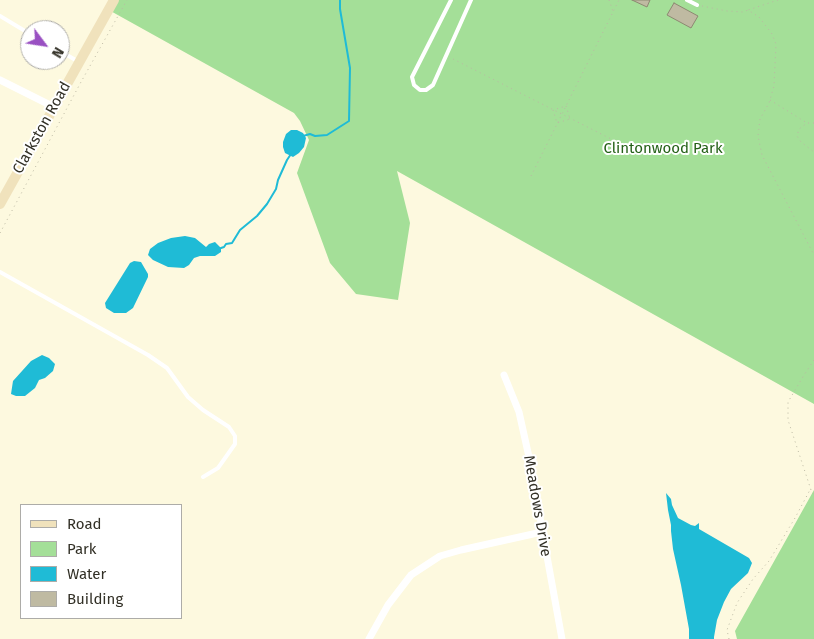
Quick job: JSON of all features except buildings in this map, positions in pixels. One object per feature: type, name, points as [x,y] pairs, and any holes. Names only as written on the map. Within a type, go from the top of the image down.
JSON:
[{"type":"street","name":"Clarkston Road","points":[[0,204],[114,0]]},
{"type":"street","points":[[0,80],[54,107]]},
{"type":"street","name":"Meadows Drive","points":[[504,375],[519,412],[530,461],[562,639]]},
{"type":"street","points":[[369,639],[388,605],[411,575],[440,556],[542,532]]},
{"type":"lane","points":[[451,0],[412,78],[414,85],[420,90],[426,90],[432,85],[471,0]]},
{"type":"lane","points":[[687,0],[697,5]]},
{"type":"lane","points":[[0,16],[20,28]]},
{"type":"lane","points":[[70,57],[79,62]]},
{"type":"lane","points":[[0,272],[148,355],[167,368],[188,397],[203,410],[229,427],[236,436],[235,444],[218,468],[203,477]]},
{"type":"path","points":[[0,234],[127,0]]},
{"type":"path","points":[[609,0],[614,11]]},
{"type":"path","points":[[531,176],[619,0]]},
{"type":"path","points":[[697,5],[743,12],[778,0]]},
{"type":"path","points":[[748,10],[759,16],[772,34],[776,44],[774,86],[770,100],[760,119],[758,136],[762,155],[814,255]]},
{"type":"path","points":[[453,60],[623,145]]},
{"type":"path","points":[[770,100],[807,123],[814,124]]},
{"type":"path","points":[[553,110],[566,106]]},
{"type":"path","points":[[566,106],[570,119]]},
{"type":"path","points":[[553,110],[557,123]]},
{"type":"path","points":[[557,123],[570,119]]},
{"type":"path","points":[[807,123],[799,129],[797,136],[801,142],[814,152]]},
{"type":"path","points":[[814,360],[788,402],[788,420],[812,493],[814,494]]},
{"type":"path","points":[[729,639],[727,630],[737,603],[753,579],[769,561],[811,488]]},
{"type":"green space","name":"Clintonwood Park","points":[[112,0],[814,0],[814,404],[397,171],[410,223],[398,300],[356,294],[330,263],[297,173],[309,140],[294,113],[107,9]]},
{"type":"green space","points":[[814,490],[814,639],[737,639],[735,631]]},
{"type":"water","points":[[291,130],[303,133],[306,138],[304,147],[293,157],[285,153],[283,147],[286,134]]},
{"type":"water","points":[[185,236],[195,238],[206,247],[215,242],[221,248],[221,252],[215,256],[194,258],[184,268],[168,267],[153,260],[148,255],[150,249],[158,243],[171,238]]},
{"type":"water","points":[[134,261],[141,262],[148,277],[133,308],[126,313],[114,313],[106,308],[105,303],[130,263]]},
{"type":"water","points":[[42,355],[49,358],[55,364],[53,371],[45,378],[39,380],[35,388],[25,396],[11,394],[13,381],[31,361]]},
{"type":"water","points":[[666,493],[671,499],[678,518],[695,526],[699,523],[699,529],[749,558],[752,563],[748,573],[731,589],[724,602],[717,620],[714,639],[689,639],[689,629],[673,549]]},
{"type":"waterway","points":[[303,136],[310,134],[315,136],[327,135],[349,121],[350,68],[340,0]]},
{"type":"waterway","points":[[221,248],[226,244],[232,243],[240,230],[257,216],[267,204],[276,189],[278,180],[291,154]]}]
